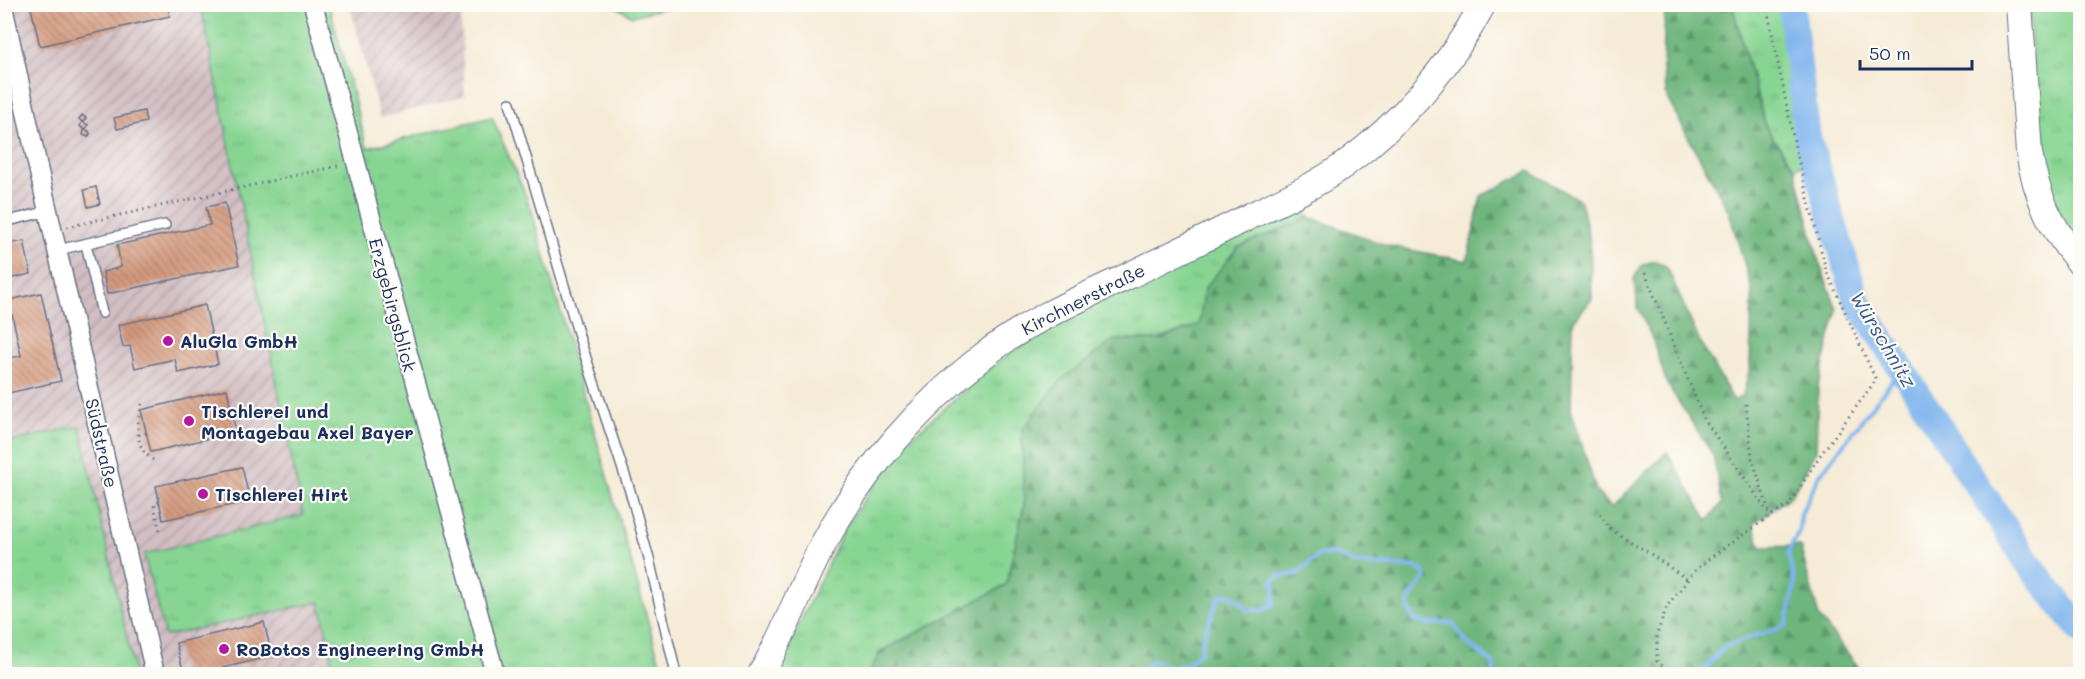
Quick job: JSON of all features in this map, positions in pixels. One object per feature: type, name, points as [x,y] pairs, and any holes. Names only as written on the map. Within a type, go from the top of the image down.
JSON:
[{"type":"street","name":"Erzgebirgsblick","points":[[313,4],[495,675]]},
{"type":"street","name":"Kirchnerstraße","points":[[761,675],[824,543],[846,505],[868,474],[926,406],[983,356],[1038,319],[1278,203],[1341,167],[1372,144],[1421,95],[1470,28],[1483,4]]},
{"type":"street","points":[[2019,4],[2029,153],[2033,174],[2051,223],[2080,263]]},
{"type":"street","name":"Südstraße","points":[[4,11],[155,675]]},
{"type":"lane","points":[[510,103],[581,343],[630,491],[649,559],[676,675]]},
{"type":"lane","points":[[4,222],[49,211]]},
{"type":"lane","points":[[58,250],[165,225]]},
{"type":"lane","points":[[86,244],[102,313]]},
{"type":"path","points":[[1671,675],[1658,661],[1657,634],[1667,606],[1710,558],[1788,506],[1819,457],[1876,380],[1826,270],[1796,151],[1766,4]]},
{"type":"path","points":[[54,230],[354,162]]},
{"type":"path","points":[[1645,273],[1704,419],[1770,516]]},
{"type":"path","points":[[142,404],[138,424],[139,435],[144,452],[154,461]]},
{"type":"path","points":[[1746,404],[1752,458],[1770,516]]},
{"type":"path","points":[[139,435],[147,434]]},
{"type":"path","points":[[159,502],[154,505],[160,532]]},
{"type":"path","points":[[1600,514],[1610,529],[1688,580]]},
{"type":"shaded area","points":[[4,5],[201,5],[304,515],[144,554],[165,636],[321,602],[335,674],[5,674]]},
{"type":"shaded area","points":[[350,5],[460,5],[465,96],[380,118]]},
{"type":"green space","points":[[201,5],[329,5],[367,148],[492,117],[531,208],[663,674],[335,674],[320,602],[165,636],[144,554],[303,515]]},
{"type":"green space","points":[[613,5],[677,5],[632,16]]},
{"type":"green space","points":[[1665,5],[1732,5],[1766,128],[1795,168],[1819,262],[1837,309],[1818,387],[1816,452],[1791,496],[1753,524],[1761,547],[1800,546],[1819,617],[1864,674],[869,674],[880,652],[1006,585],[1024,506],[1022,430],[1062,379],[1114,340],[1158,340],[1199,325],[1205,288],[1238,247],[1310,217],[1385,245],[1467,261],[1481,196],[1529,171],[1581,201],[1590,242],[1592,299],[1573,322],[1571,409],[1597,493],[1612,507],[1667,452],[1708,521],[1722,503],[1713,455],[1667,384],[1652,338],[1638,308],[1634,278],[1643,264],[1656,261],[1667,267],[1699,340],[1734,401],[1743,395],[1750,368],[1752,290],[1729,212],[1667,98],[1663,69]]},
{"type":"green space","points":[[1732,5],[1782,5],[1784,37],[1796,74],[1801,126],[1810,162],[1795,168],[1766,128]]},
{"type":"green space","points":[[2029,5],[2072,5],[2080,19],[2080,245],[2055,209],[2038,153]]},
{"type":"green space","points":[[1297,204],[1310,217],[1238,247],[1205,288],[1199,325],[1158,340],[1114,340],[1022,430],[1024,506],[1006,585],[880,652],[869,674],[771,674],[800,622],[846,526],[901,446],[996,363],[1075,311]]},
{"type":"green space","points":[[80,426],[135,674],[5,674],[5,443]]},
{"type":"building","points":[[30,4],[167,4],[170,16],[40,46]]},
{"type":"building","points":[[144,111],[146,122],[117,129],[114,118]]},
{"type":"building","points":[[82,115],[86,118],[83,122],[88,125],[85,130],[89,131],[88,137],[83,135],[84,130],[80,126],[82,122],[79,119]]},
{"type":"building","points":[[96,187],[100,204],[88,207],[84,190]]},
{"type":"building","points":[[225,203],[239,265],[107,294],[103,272],[121,267],[117,245],[210,225],[206,207]]},
{"type":"building","points":[[24,241],[31,274],[4,280],[4,245]]},
{"type":"building","points":[[41,293],[61,381],[4,394],[4,359],[21,356],[9,300]]},
{"type":"building","name":"AluGla GmbH","points":[[205,305],[218,364],[178,373],[175,359],[135,368],[130,346],[123,347],[118,325]]},
{"type":"building","name":"Tischlerei und Montagebau Axel Bayer","points":[[227,389],[236,432],[151,452],[141,410]]},
{"type":"building","name":"Tischlerei Hirt","points":[[242,467],[250,501],[163,520],[156,486]]},
{"type":"building","name":"RoBotos Engineering GmbH","points":[[264,622],[272,656],[210,671],[211,674],[184,674],[176,643]]},
{"type":"waterway","name":"Würschnitz","points":[[1791,4],[1807,135],[1856,299],[2026,560],[2080,630]]},
{"type":"waterway","points":[[1700,674],[1723,648],[1786,626],[1795,584],[1788,553],[1799,531],[1801,514],[1819,476],[1901,369]]},
{"type":"waterway","points":[[1131,674],[1154,660],[1171,669],[1186,664],[1201,652],[1202,641],[1219,597],[1228,594],[1239,600],[1247,610],[1264,610],[1273,604],[1275,589],[1272,582],[1278,576],[1297,574],[1319,555],[1335,554],[1357,564],[1416,567],[1423,572],[1426,576],[1410,598],[1408,606],[1414,620],[1428,624],[1452,623],[1466,642],[1493,663],[1494,674]]},
{"type":"place","name":"AluGla GmbH","points":[[168,341]]},
{"type":"place","name":"Tischlerei und Montagebau Axel Bayer","points":[[189,421]]},
{"type":"place","name":"Tischlerei Hirt","points":[[203,494]]},
{"type":"place","name":"RoBotos Engineering GmbH","points":[[224,649]]}]
